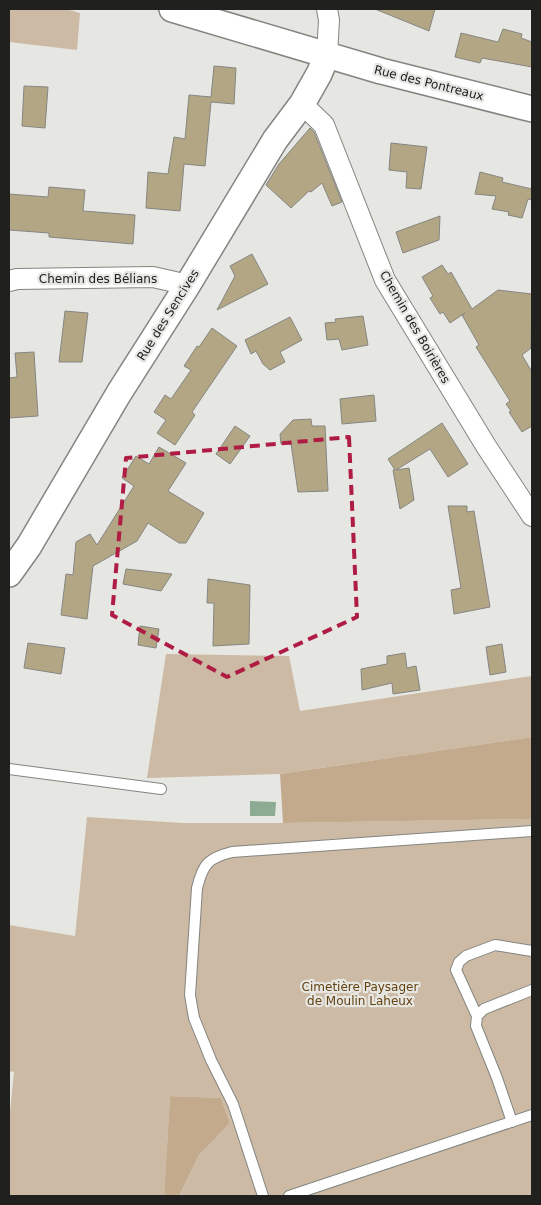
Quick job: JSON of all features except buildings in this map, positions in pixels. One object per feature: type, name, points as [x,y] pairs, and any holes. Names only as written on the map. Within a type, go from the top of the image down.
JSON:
[{"type":"street","name":"Rue des Pontreaux","points":[[172,9],[326,56],[532,109]]},
{"type":"street","points":[[326,56],[330,20],[327,9]]},
{"type":"street","name":"Rue des Sencives","points":[[9,574],[29,546],[119,393],[187,286],[275,140],[302,104],[319,74],[326,56]]},
{"type":"street","name":"Chemin des Boirières","points":[[302,104],[324,125],[385,280],[486,446],[532,516]]},
{"type":"street","name":"Chemin des Bélians","points":[[9,281],[18,279],[153,277],[187,286]]},
{"type":"lane","points":[[9,768],[161,788]]},
{"type":"lane","points":[[263,1196],[234,1104],[211,1060],[194,1018],[190,995],[197,888],[201,872],[208,863],[221,855],[232,852],[532,831]]},
{"type":"lane","points":[[512,1122],[476,1026],[477,1016],[456,970],[459,962],[466,956],[495,945],[532,951]]},
{"type":"lane","points":[[477,1016],[484,1009],[532,990]]},
{"type":"lane","points":[[289,1196],[532,1115]]},
{"type":"highlighted area","points":[[349,437],[357,617],[227,677],[112,615],[126,458]]},
{"type":"green space","points":[[9,9],[66,9],[80,13],[77,50],[9,42]]},
{"type":"green space","points":[[166,654],[289,656],[300,711],[532,676],[532,737],[280,774],[147,778]]},
{"type":"green space","name":"Cimetière Paysager de Moulin Laheux","points":[[87,817],[183,823],[532,819],[532,1196],[179,1196],[199,1155],[230,1123],[221,1098],[170,1096],[164,1196],[9,1196],[9,1122],[14,1072],[9,1071],[9,925],[75,936]]},
{"type":"shaded area","points":[[532,737],[532,819],[283,823],[280,774]]},
{"type":"shaded area","points":[[250,801],[276,802],[275,816],[250,816]]},
{"type":"shaded area","points":[[170,1096],[221,1098],[230,1123],[199,1155],[179,1196],[164,1196]]}]
